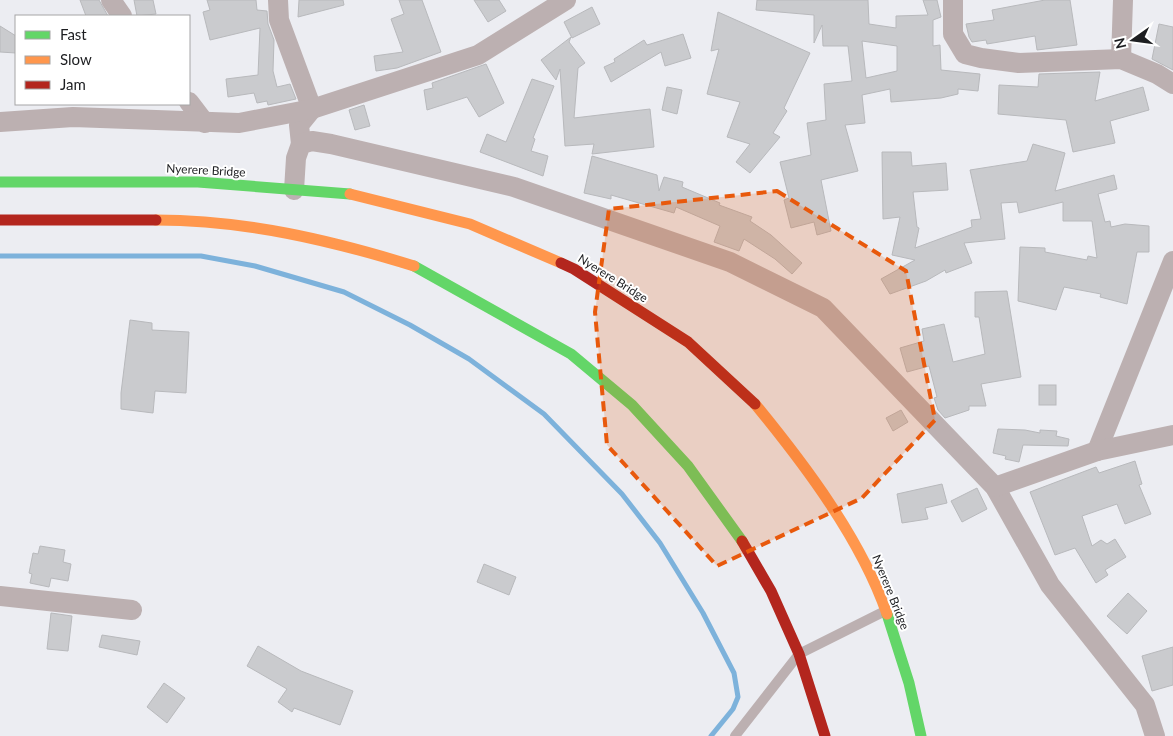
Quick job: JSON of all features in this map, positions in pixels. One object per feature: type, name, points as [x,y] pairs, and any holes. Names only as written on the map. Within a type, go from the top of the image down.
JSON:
[{"type":"main road","name":"Nyerere Bridge","points":[[0,182],[198,182],[360,195],[470,224],[574,268],[688,342],[750,398],[801,460],[862,558],[886,611],[909,683],[920,736]]},
{"type":"main road","points":[[0,220],[192,220],[268,229],[347,245],[419,268],[571,354],[632,405],[688,466],[733,526],[771,591],[799,654],[825,736]]},
{"type":"street","points":[[111,0],[121,15]]},
{"type":"street","points":[[278,0],[279,20],[312,109]]},
{"type":"street","points":[[0,122],[73,117],[239,123],[312,109],[478,55],[566,0]]},
{"type":"street","points":[[952,0],[953,34],[965,54],[1019,63],[1121,58],[1157,74],[1173,84]]},
{"type":"street","points":[[1121,58],[1123,0]]},
{"type":"street","points":[[190,103],[205,122]]},
{"type":"street","points":[[294,190],[296,158],[300,144],[299,125],[312,109]]},
{"type":"street","points":[[300,144],[312,141],[331,144],[514,187],[730,262],[823,308],[995,487],[1050,585],[1145,705],[1155,736]]},
{"type":"street","points":[[1097,451],[1173,261]]},
{"type":"street","points":[[995,487],[1097,451],[1173,435]]},
{"type":"street","points":[[0,596],[132,610]]},
{"type":"lane","points":[[735,736],[799,654],[886,611]]},
{"type":"highlighted area","points":[[777,191],[906,271],[935,420],[862,498],[717,566],[607,445],[595,312],[609,209]]},
{"type":"building","points":[[80,0],[99,0],[107,15],[86,15]]},
{"type":"building","points":[[134,0],[153,0],[156,14],[137,15]]},
{"type":"building","points":[[207,0],[256,0],[257,10],[267,11],[268,24],[274,40],[273,71],[277,87],[290,84],[296,99],[268,105],[267,101],[257,103],[254,93],[228,97],[226,79],[258,75],[260,28],[210,40],[203,12],[210,10]]},
{"type":"building","points":[[299,0],[343,0],[344,5],[298,17]]},
{"type":"building","points":[[399,0],[422,0],[441,52],[397,68],[376,71],[374,56],[403,52],[391,19],[404,14]]},
{"type":"building","points":[[474,0],[499,0],[506,11],[488,22]]},
{"type":"building","points":[[757,0],[868,0],[869,24],[896,28],[896,16],[928,15],[923,0],[937,0],[941,17],[933,20],[933,46],[940,45],[941,70],[980,74],[978,91],[958,89],[958,94],[941,98],[891,102],[890,89],[862,95],[865,123],[845,125],[858,171],[821,180],[831,231],[817,235],[814,222],[791,228],[784,200],[789,198],[780,162],[811,155],[807,123],[826,120],[824,84],[852,81],[848,46],[823,46],[822,25],[814,43],[814,15],[756,10]],"holes":[[[862,41],[897,46],[897,71],[866,78]]]},
{"type":"building","points":[[1045,0],[1070,0],[1077,45],[1037,50],[1035,36],[987,44],[986,40],[972,42],[969,37],[966,24],[994,20],[992,10]]},
{"type":"building","points":[[592,7],[600,24],[572,38],[564,22]]},
{"type":"building","points":[[718,12],[810,53],[784,108],[787,111],[773,133],[780,137],[750,173],[736,162],[750,144],[727,137],[740,102],[707,94],[719,49],[711,51]]},
{"type":"building","points":[[1159,24],[1173,27],[1173,70],[1152,59]]},
{"type":"building","points":[[0,26],[15,35],[15,53],[0,52]]},
{"type":"building","points":[[683,34],[691,58],[665,66],[661,52],[611,82],[604,67],[615,62],[614,59],[644,40],[647,45]]},
{"type":"building","points":[[571,37],[569,42],[585,63],[578,68],[574,118],[650,109],[654,147],[592,154],[594,144],[565,146],[560,69],[556,80],[541,60]]},
{"type":"building","points":[[486,64],[504,103],[479,117],[467,97],[427,110],[424,90],[433,88],[432,83]]},
{"type":"building","points":[[1100,72],[1095,101],[1143,87],[1149,110],[1110,121],[1115,143],[1073,152],[1066,120],[998,114],[999,85],[1038,87],[1039,74]]},
{"type":"building","points":[[532,79],[554,86],[533,138],[535,139],[531,151],[548,156],[543,176],[480,152],[487,134],[506,142]]},
{"type":"building","points":[[667,87],[682,90],[677,114],[662,110]]},
{"type":"building","points":[[364,105],[370,126],[355,130],[349,110]]},
{"type":"building","points":[[1033,144],[1065,153],[1055,191],[1114,175],[1117,189],[1098,194],[1105,222],[1110,221],[1111,227],[1125,224],[1149,226],[1149,252],[1137,252],[1127,304],[1100,297],[1101,294],[1064,287],[1056,310],[1018,301],[1020,247],[1045,248],[1045,252],[1087,260],[1088,256],[1097,258],[1092,221],[1063,221],[1063,202],[1019,213],[1017,202],[1001,203],[1005,239],[964,243],[972,263],[946,273],[945,270],[926,281],[890,294],[881,279],[915,260],[892,255],[900,217],[883,219],[882,152],[911,152],[912,166],[946,163],[948,190],[913,192],[917,227],[919,228],[915,248],[972,227],[971,220],[981,219],[970,170],[1027,161]]},
{"type":"building","points":[[592,156],[657,175],[659,191],[664,177],[683,182],[682,187],[720,203],[719,205],[752,217],[750,221],[771,235],[802,263],[792,274],[775,259],[744,239],[739,251],[714,242],[720,226],[676,207],[674,213],[611,195],[611,199],[584,193]]},
{"type":"building","points":[[1007,291],[1021,377],[981,384],[986,406],[969,406],[969,410],[945,418],[938,410],[934,398],[937,397],[929,366],[907,372],[900,348],[924,341],[922,329],[944,324],[953,362],[985,354],[979,317],[975,317],[975,292]]},
{"type":"building","points":[[130,320],[152,323],[152,330],[189,332],[186,393],[155,391],[153,413],[121,409],[121,393]]},
{"type":"building","points":[[1039,385],[1056,385],[1056,405],[1039,405]]},
{"type":"building","points":[[901,410],[908,422],[893,431],[886,418]]},
{"type":"building","points":[[998,429],[1025,430],[1040,433],[1040,430],[1057,431],[1056,436],[1069,439],[1068,446],[1023,445],[1019,462],[1005,459],[1006,456],[993,453]]},
{"type":"building","points":[[1135,461],[1142,484],[1139,485],[1151,514],[1125,524],[1117,504],[1082,516],[1092,546],[1101,540],[1107,544],[1115,539],[1126,557],[1105,570],[1108,575],[1096,583],[1075,548],[1055,555],[1030,492],[1096,467],[1099,473]]},
{"type":"building","points":[[942,484],[947,503],[925,508],[928,519],[902,523],[897,494]]},
{"type":"building","points":[[977,488],[987,509],[962,522],[951,501]]},
{"type":"building","points":[[40,546],[65,550],[63,562],[71,564],[68,581],[51,578],[49,587],[30,583],[32,574],[29,573],[33,553],[38,554]]},
{"type":"building","points":[[484,564],[516,577],[509,595],[477,582]]},
{"type":"building","points":[[1128,593],[1147,611],[1127,634],[1107,616]]},
{"type":"building","points":[[51,613],[72,616],[68,651],[47,649]]},
{"type":"building","points":[[102,635],[140,641],[137,655],[99,647]]},
{"type":"building","points":[[258,646],[301,671],[353,691],[340,725],[294,708],[292,712],[278,702],[287,689],[247,666]]},
{"type":"building","points":[[1173,647],[1173,685],[1152,691],[1142,656]]},
{"type":"building","points":[[164,683],[185,698],[167,723],[147,707]]},
{"type":"waterway","points":[[0,256],[201,256],[255,266],[344,292],[410,325],[469,359],[544,414],[622,494],[660,543],[703,613],[734,673],[738,697],[733,709],[711,736]]},
{"type":"traffic: fast","points":[[0,182],[198,182],[350,194]]},
{"type":"traffic: fast","points":[[414,266],[571,354],[632,405],[688,466],[742,541]]},
{"type":"traffic: fast","points":[[887,614],[909,683],[921,736]]},
{"type":"traffic: slow","points":[[350,194],[470,224],[561,263]]},
{"type":"traffic: slow","points":[[156,220],[222,224],[287,233],[351,248],[414,266]]},
{"type":"traffic: slow","points":[[755,404],[812,477],[847,531],[876,586],[887,614]]},
{"type":"traffic: jam","points":[[0,220],[156,220]]},
{"type":"traffic: jam","points":[[561,263],[574,269],[688,342],[755,404]]},
{"type":"traffic: jam","points":[[742,541],[771,591],[799,654],[825,736]]}]
